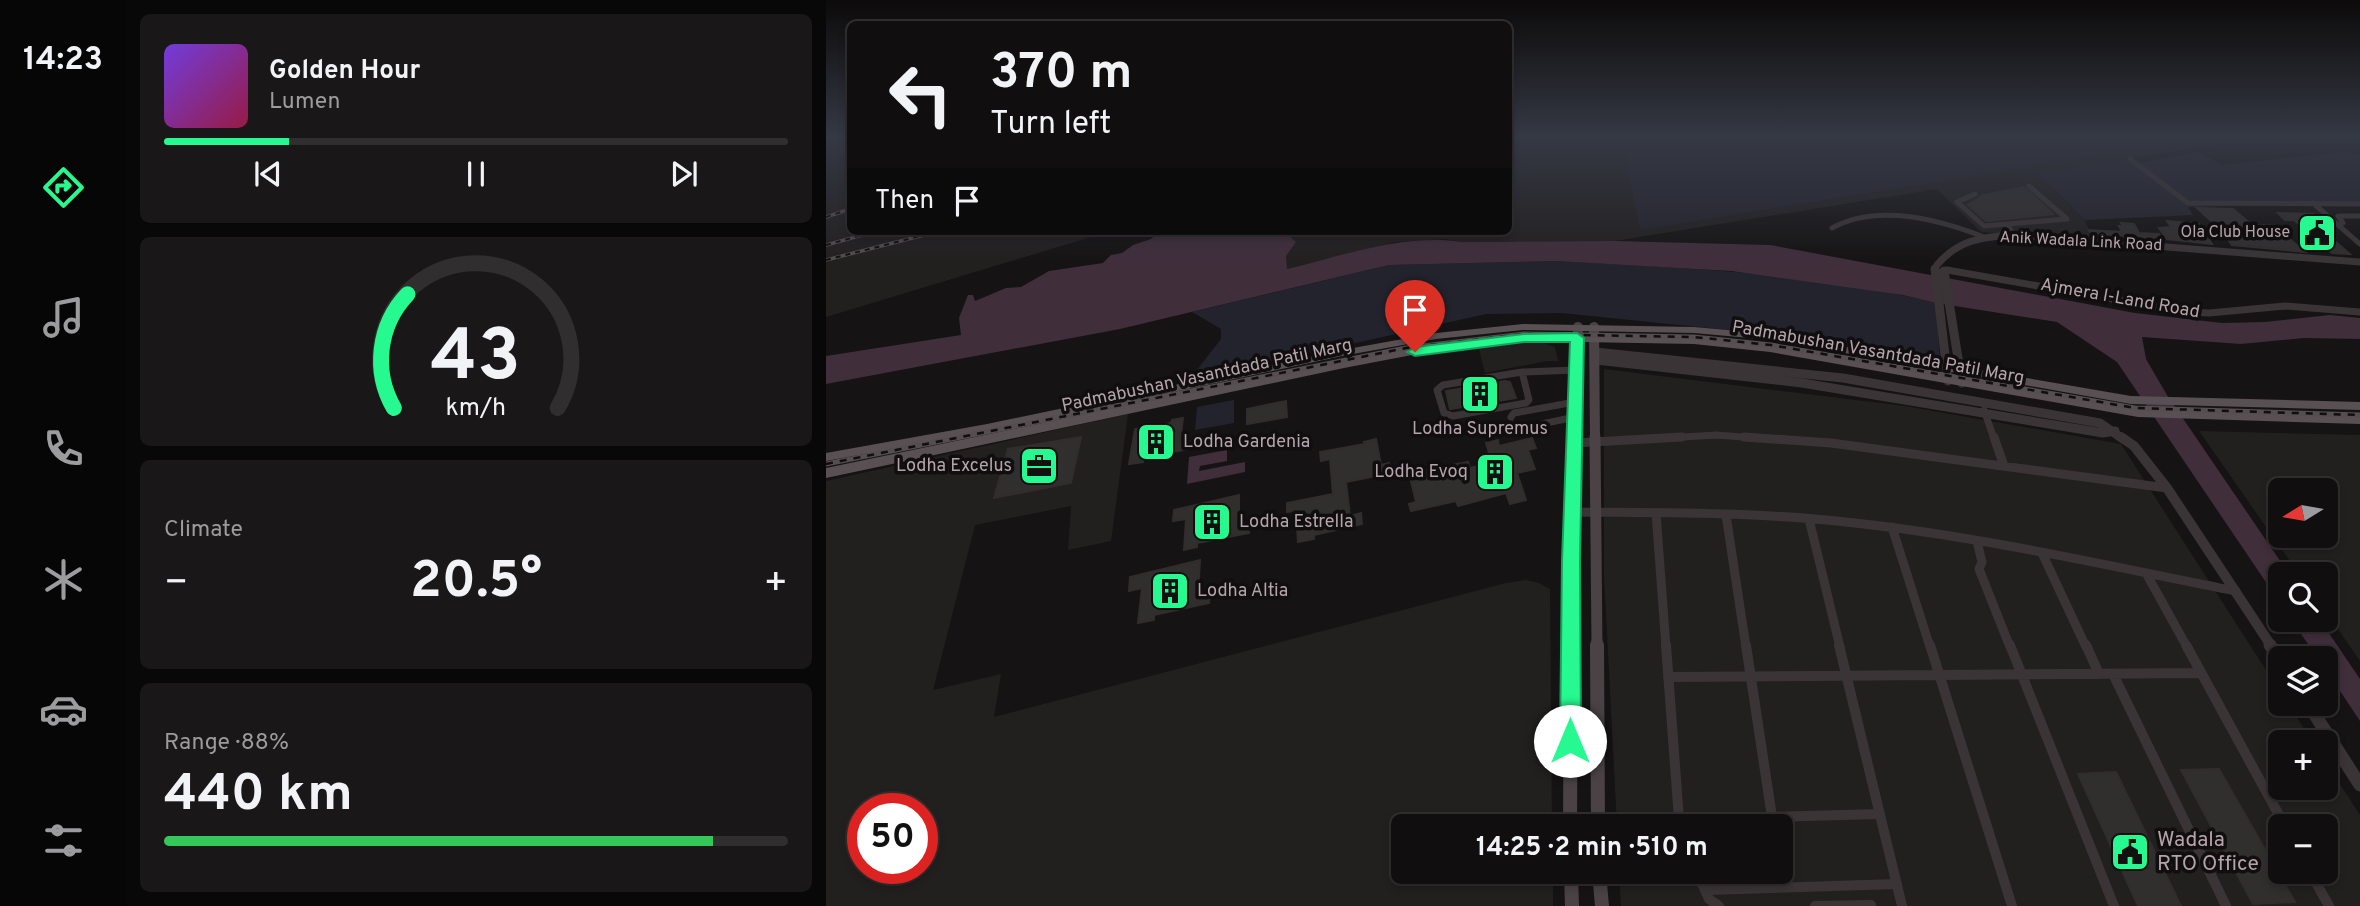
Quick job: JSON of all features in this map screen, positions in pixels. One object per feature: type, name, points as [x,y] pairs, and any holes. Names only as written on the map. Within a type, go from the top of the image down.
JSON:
[{"type":"main road","name":"Padmabushan Vasantdada Patil Marg","points":[[826,457],[1342,353],[1436,336],[1523,327],[1770,349],[2131,400],[2175,401]]},
{"type":"main road","name":"Padmabushan Vasantdada Patil Marg","points":[[826,473],[1357,362],[1464,344],[1578,332]]},
{"type":"main road","points":[[1570,814],[1571,561],[1578,332]]},
{"type":"main road","points":[[1594,333],[1598,814]]},
{"type":"main road","name":"Padmabushan Vasantdada Patil Marg","points":[[1962,377],[2137,413],[2184,415]]},
{"type":"main road","points":[[2175,401],[2360,406]]},
{"type":"main road","points":[[2184,415],[2360,420]]},
{"type":"main road","points":[[924,453],[930,438]]},
{"type":"main road","points":[[896,459],[902,443]]},
{"type":"main road","points":[[1571,884],[1572,906]]},
{"type":"main road","points":[[1601,884],[1602,906]]},
{"type":"street","points":[[2155,178],[2188,203],[2360,204]]},
{"type":"street","points":[[1975,194],[1957,202],[1984,226],[2067,219],[2029,186]]},
{"type":"street","points":[[2313,203],[2358,238]]},
{"type":"street","points":[[1832,228],[1847,219],[1886,215],[1954,226],[1984,237]]},
{"type":"street","points":[[2358,238],[2337,217],[2360,216]]},
{"type":"street","points":[[2008,224],[2013,235]]},
{"type":"street","name":"Anik Wadala Link Road","points":[[1936,269],[1956,246],[1975,237],[2013,235],[2360,262]]},
{"type":"street","points":[[1962,377],[1946,271],[1958,251],[1984,237]]},
{"type":"street","points":[[1946,271],[1936,269],[1947,375]]},
{"type":"street","name":"Ajmera l-Land Road","points":[[1946,271],[2007,279],[2198,313],[2285,306],[2360,312]]},
{"type":"street","points":[[1595,356],[1843,378],[2103,433],[2115,431],[2134,446],[2168,488],[2271,646]]},
{"type":"street","points":[[1710,366],[1842,390],[1984,408]]},
{"type":"street","points":[[1522,372],[1529,400],[1526,403],[1453,416],[1444,413],[1437,390],[1442,386],[1522,372],[1576,370]]},
{"type":"street","points":[[1842,390],[1843,378]]},
{"type":"street","points":[[1575,402],[1514,413],[1512,420],[1522,428],[1575,417]]},
{"type":"street","points":[[1984,408],[2004,466]]},
{"type":"street","points":[[1576,443],[1716,435],[1831,443],[2168,488]]},
{"type":"street","points":[[1574,512],[1726,514],[1892,527],[2236,591]]},
{"type":"street","points":[[1656,513],[1679,814]]},
{"type":"street","points":[[1726,514],[1772,814]]},
{"type":"street","points":[[1809,519],[1902,906]]},
{"type":"street","points":[[1892,527],[2012,906]]},
{"type":"street","points":[[1977,541],[1982,562],[1979,569],[2114,906]]},
{"type":"street","points":[[2042,553],[2099,674]]},
{"type":"street","points":[[2146,573],[2278,814]]},
{"type":"street","points":[[1668,677],[2201,673]]},
{"type":"street","points":[[2113,674],[2226,906]]},
{"type":"street","points":[[2316,716],[2360,785]]},
{"type":"street","points":[[1793,816],[1880,814]]},
{"type":"street","points":[[1701,884],[1709,899],[1719,906]]},
{"type":"street","points":[[1704,888],[1897,884]]},
{"type":"street","points":[[2317,884],[2329,906]]},
{"type":"street","points":[[1815,906],[1871,905]]},
{"type":"shaded area","points":[[826,178],[847,178],[847,235],[1098,235],[826,317]]},
{"type":"shaded area","points":[[1512,178],[2042,178],[2085,220],[2093,240],[1981,232],[1937,189],[1615,241],[1464,242],[1444,239],[1395,242],[1276,272],[1260,235],[1512,235]]},
{"type":"shaded area","points":[[1630,178],[1957,178],[1640,230]]},
{"type":"shaded area","points":[[2042,178],[2360,178],[2360,202],[2188,207],[2193,215],[2085,220]]},
{"type":"shaded area","points":[[1156,235],[1288,235],[1296,242],[1286,256],[1287,269],[1375,247],[1419,240],[1770,245],[2135,313],[2222,323],[2265,322],[2330,315],[2360,318],[2360,339],[2304,338],[2241,344],[2142,337],[2146,359],[2167,395],[2268,543],[2268,548],[2271,548],[2281,562],[2268,562],[2268,585],[2117,362],[2057,322],[1936,303],[1903,295],[1731,271],[1555,261],[1389,265],[1120,329],[826,384],[826,356],[961,335],[959,318],[968,295],[973,295],[975,301],[1006,288],[1021,287],[1049,271],[1103,263],[1111,255],[1122,253]]},
{"type":"shaded area","points":[[1555,261],[1699,269],[1794,278],[1842,284],[1936,303],[1940,360],[1767,334],[1562,313],[1486,314],[1189,380],[1221,339],[1221,329],[1192,312],[1389,265]]},
{"type":"shaded area","points":[[1535,340],[1555,347],[1558,361],[1485,373],[1478,345]]},
{"type":"shaded area","points":[[1604,369],[1905,406],[2121,444],[2268,673],[2268,716],[2296,716],[2305,730],[2268,730],[2268,800],[2338,800],[2338,781],[2360,815],[2360,906],[1621,906],[1620,884],[1793,884],[1793,814],[1616,814],[1604,575]]},
{"type":"shaded area","points":[[1234,400],[1234,423],[1195,430],[1197,407]]},
{"type":"shaded area","points":[[1128,414],[1111,541],[1068,550],[1071,506],[975,525],[933,690],[1001,674],[994,717],[1506,583],[1526,580],[1550,589],[1552,814],[1391,814],[1391,884],[1553,884],[1553,906],[826,906],[826,481]]},
{"type":"shaded area","points":[[2199,431],[2360,435],[2360,661],[2338,629],[2338,562],[2291,562],[2281,548],[2338,548],[2338,478],[2268,478],[2268,530]]},
{"type":"shaded area","points":[[1227,450],[1227,461],[1200,466],[1199,471],[1245,462],[1245,472],[1187,484],[1189,457]]},
{"type":"shaded area","points":[[2300,632],[2328,632],[2338,646],[2309,646]]},
{"type":"shaded area","points":[[2338,647],[2360,679],[2360,721],[2338,688]]},
{"type":"building","points":[[2024,187],[2053,214],[1986,221],[1968,205],[1984,195]]},
{"type":"building","points":[[2197,208],[2233,209],[2252,225],[2273,225],[2305,252],[2232,245],[2222,231]]},
{"type":"building","points":[[2278,213],[2313,214],[2321,220],[2310,220],[2350,254],[2332,253],[2294,220],[2285,220]]},
{"type":"building","points":[[2167,221],[2199,224],[2212,244],[2167,239],[2159,228],[2171,227]]},
{"type":"building","points":[[2121,223],[2134,224],[2139,233],[2159,234],[2163,241],[2092,235],[2089,230],[2122,232],[2119,226],[2123,226]]},
{"type":"building","name":"Lodha Supremus","points":[[1510,382],[1516,398],[1450,409],[1446,391]]},
{"type":"building","points":[[1286,401],[1287,417],[1247,424],[1247,409]]},
{"type":"building","name":"Lodha Gardenia","points":[[1183,418],[1180,443],[1191,441],[1190,449],[1144,457],[1143,462],[1129,464],[1135,429],[1171,423],[1172,420]]},
{"type":"building","name":"Lodha Excelus","points":[[1081,437],[1071,483],[994,498],[1008,449]]},
{"type":"building","points":[[1532,438],[1536,448],[1528,450],[1535,469],[1517,473],[1526,500],[1510,504],[1506,493],[1458,506],[1456,501],[1411,511],[1409,504],[1416,502],[1409,473],[1468,462],[1470,468],[1492,463],[1486,443],[1498,440],[1499,446]]},
{"type":"building","points":[[1376,439],[1381,465],[1389,463],[1391,473],[1346,482],[1350,516],[1361,513],[1362,524],[1314,535],[1314,539],[1298,542],[1296,511],[1287,512],[1287,503],[1333,494],[1330,459],[1321,461],[1320,452],[1365,444],[1364,442]]},
{"type":"building","name":"Lodha Estrella","points":[[1239,495],[1239,525],[1248,522],[1249,533],[1197,543],[1197,547],[1184,550],[1186,519],[1173,521],[1174,510]]},
{"type":"building","name":"Lodha Altia","points":[[1200,560],[1198,594],[1210,592],[1209,603],[1154,615],[1154,620],[1138,623],[1142,588],[1129,591],[1130,577]]},
{"type":"building","points":[[2219,769],[2268,855],[2268,884],[2285,884],[2295,902],[2253,904],[2181,770]]},
{"type":"building","points":[[2116,772],[2181,906],[2138,906],[2078,774]]},
{"type":"railway","points":[[826,217],[847,210]]},
{"type":"railway","points":[[826,245],[862,235]]},
{"type":"railway","points":[[826,260],[924,235]]},
{"type":"railway","points":[[826,464],[1406,348],[1524,334],[1694,337],[1771,345],[2135,408],[2360,415]]},
{"type":"place","name":"Ola Club House","points":[[2317,233]]},
{"type":"place","name":"Lodha Supremus","points":[[1480,394]]},
{"type":"place","name":"Lodha Gardenia","points":[[1156,442]]},
{"type":"place","name":"Lodha Excelus","points":[[1039,466]]},
{"type":"place","name":"Lodha Evoq","points":[[1495,472]]},
{"type":"place","name":"Lodha Estrella","points":[[1212,522]]},
{"type":"place","name":"Lodha Altia","points":[[1170,591]]},
{"type":"place","name":"Wadala RTO Office","points":[[2130,852]]},
{"type":"route","points":[[1415,352],[1524,338],[1577,338],[1571,561],[1570,741]]}]
